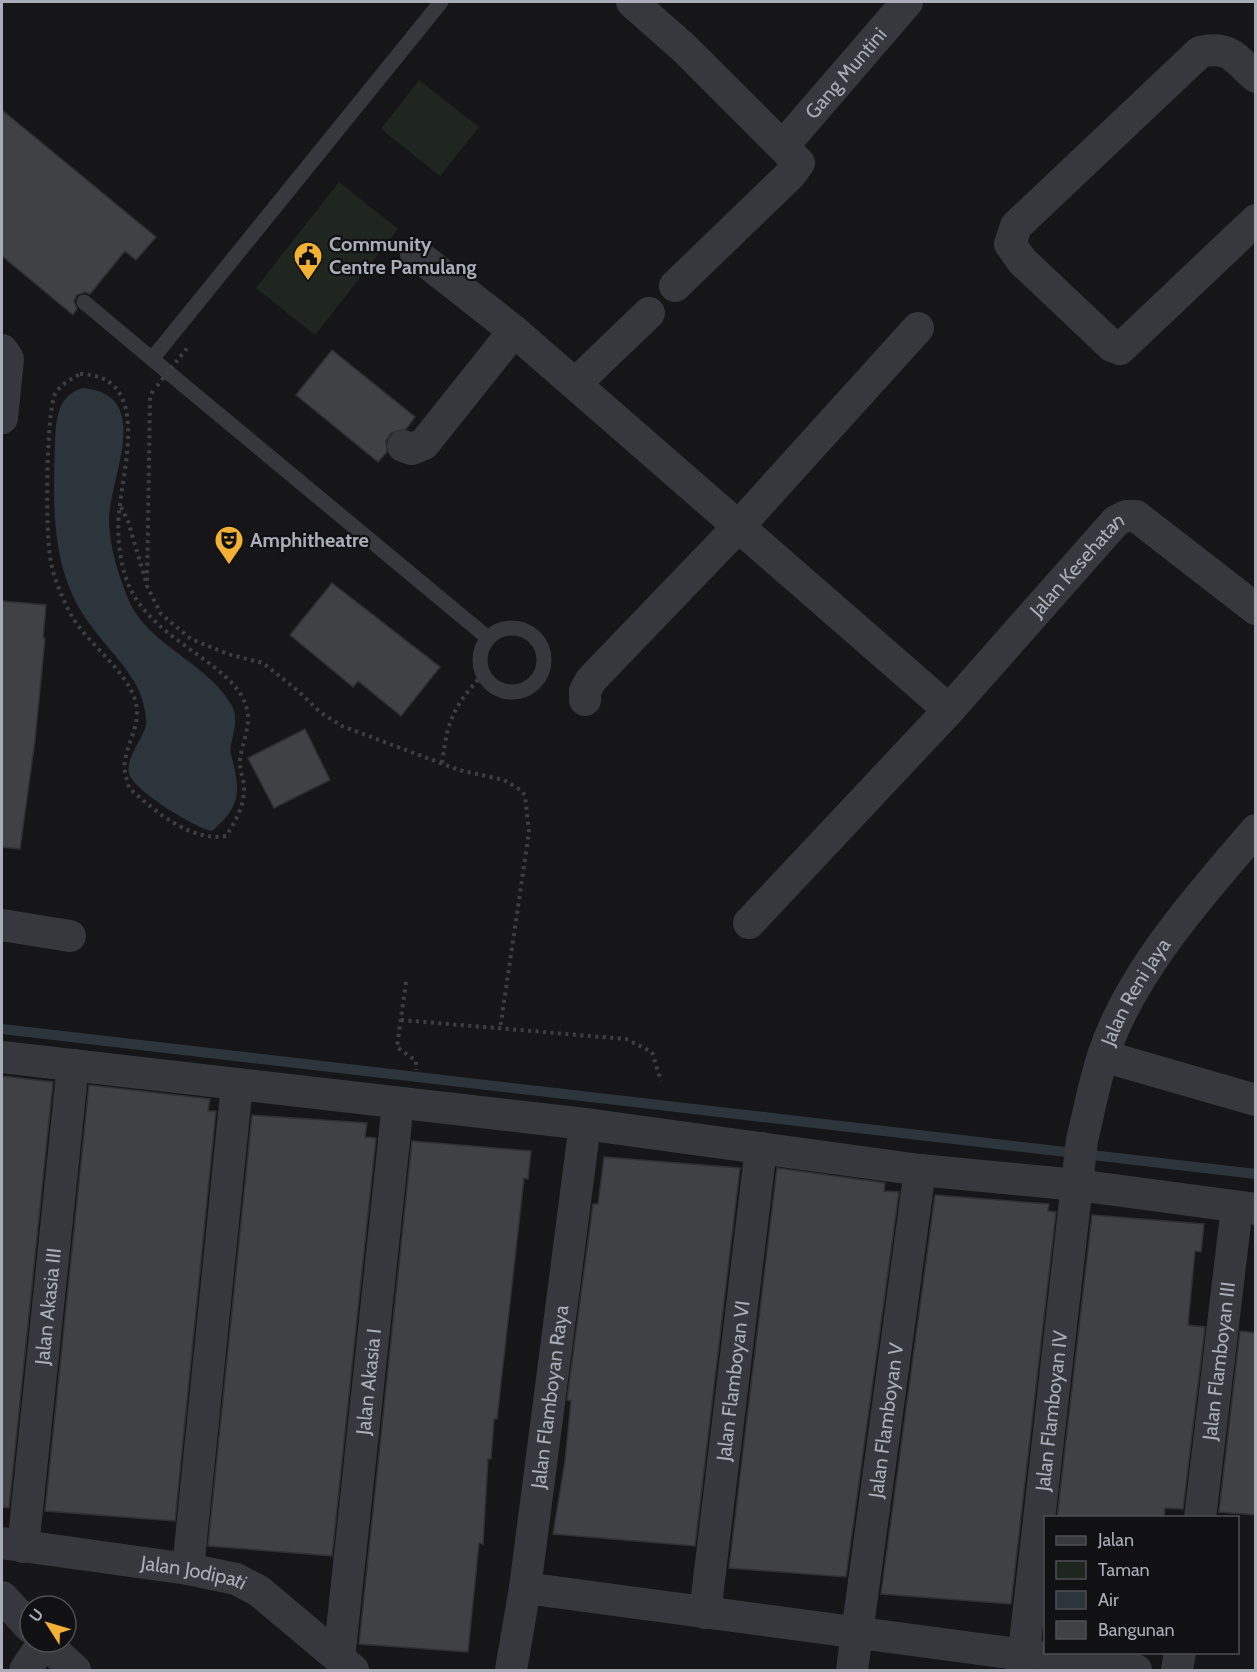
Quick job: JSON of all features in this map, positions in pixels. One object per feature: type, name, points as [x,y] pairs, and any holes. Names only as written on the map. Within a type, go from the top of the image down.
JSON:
[{"type":"street","points":[[632,2],[684,48],[797,159],[798,166],[675,286]]},
{"type":"street","name":"Gang Muntini","points":[[783,146],[907,2]]},
{"type":"street","points":[[1256,77],[1232,54],[1222,49],[1200,52],[1016,226],[1011,244],[1030,268],[1112,346],[1120,349],[1256,220]]},
{"type":"street","points":[[416,254],[514,331],[949,710]]},
{"type":"street","points":[[575,384],[649,313]]},
{"type":"street","points":[[585,700],[585,691],[591,680],[738,527],[918,328]]},
{"type":"street","points":[[403,446],[412,449],[424,444],[514,331]]},
{"type":"street","points":[[2,350],[8,359],[2,418]]},
{"type":"street","name":"Jalan Kesehatan","points":[[749,923],[949,710],[1116,521],[1126,516],[1136,516],[1256,609]]},
{"type":"street","name":"Jalan Reni Jaya","points":[[1077,1185],[1082,1140],[1103,1056],[1120,1016],[1148,968],[1212,882],[1256,830]]},
{"type":"street","points":[[2,925],[70,936]]},
{"type":"street","points":[[1103,1056],[1256,1100]]},
{"type":"street","points":[[2,1057],[585,1124],[920,1170],[1077,1185],[1246,1208]]},
{"type":"street","name":"Jalan Akasia III","points":[[12,1545],[73,1065]]},
{"type":"street","points":[[188,1569],[237,1084]]},
{"type":"street","name":"Jalan Akasia I","points":[[347,1665],[398,1102]]},
{"type":"street","name":"Jalan Flamboyan Raya","points":[[511,1671],[525,1588],[585,1124]]},
{"type":"street","name":"Jalan Flamboyan VI","points":[[705,1613],[761,1148]]},
{"type":"street","name":"Jalan Flamboyan V","points":[[852,1671],[920,1170]]},
{"type":"street","name":"Jalan Flamboyan IV","points":[[1023,1663],[1077,1185]]},
{"type":"street","name":"Jalan Flamboyan III","points":[[1200,1516],[1246,1208]]},
{"type":"street","name":"Jalan Jodipati","points":[[12,1545],[188,1569],[236,1579],[259,1592],[347,1665]]},
{"type":"street","points":[[525,1588],[856,1633],[1023,1663],[1136,1671]]},
{"type":"street","points":[[2,1597],[18,1614]]},
{"type":"street","points":[[25,1671],[36,1654]]},
{"type":"street","points":[[57,1654],[75,1671]]},
{"type":"street","points":[[1177,1671],[1180,1654]]},
{"type":"lane","points":[[152,359],[441,2]]},
{"type":"lane","points":[[84,302],[489,638]]},
{"type":"lane","points":[[510,628],[523,630],[533,636],[541,646],[544,658],[539,676],[525,689],[514,692],[501,690],[490,684],[483,674],[480,661],[482,649],[489,638],[498,631],[510,628]]},
{"type":"path","points":[[158,386],[188,347]]},
{"type":"path","points":[[120,505],[120,554],[129,588],[138,606],[166,633],[210,664],[238,692],[247,709],[239,761],[244,786],[242,805],[226,836],[215,838],[194,835],[129,788],[125,761],[135,733],[138,712],[134,699],[128,685],[84,636],[69,612],[50,560],[49,434],[55,394],[66,382],[80,374],[93,374],[109,381],[120,394],[127,410],[129,439],[120,505],[128,521],[147,586],[161,614],[191,639],[228,654],[263,663],[320,712],[342,726],[442,764],[504,780],[517,787],[525,796],[529,832],[500,1029]]},
{"type":"path","points":[[147,586],[150,396]]},
{"type":"path","points":[[442,764],[445,733],[453,713],[461,698],[483,674]]},
{"type":"path","points":[[406,982],[397,1047],[416,1061]]},
{"type":"path","points":[[401,1020],[626,1039],[652,1052],[661,1081]]},
{"type":"green space","points":[[419,80],[479,127],[440,176],[381,129]]},
{"type":"green space","points":[[339,182],[398,229],[315,335],[256,288]]},
{"type":"water","points":[[83,388],[105,394],[117,406],[123,422],[123,441],[109,521],[115,559],[127,596],[147,628],[208,677],[221,690],[234,712],[235,725],[231,755],[236,779],[236,797],[229,814],[212,831],[193,823],[155,800],[143,791],[130,776],[129,763],[146,725],[141,697],[136,684],[78,606],[61,562],[54,491],[57,417],[68,396]]},
{"type":"building","points":[[2,110],[156,237],[136,260],[125,251],[90,294],[85,292],[77,295],[74,301],[77,309],[73,315],[2,256]]},
{"type":"building","points":[[332,350],[415,417],[406,429],[391,433],[386,441],[387,452],[378,462],[296,395]]},
{"type":"building","points":[[332,583],[440,667],[401,716],[358,681],[353,687],[290,635]]},
{"type":"building","points":[[2,601],[46,605],[35,740],[20,849],[2,847]]},
{"type":"building","points":[[305,729],[330,780],[274,808],[248,758]]},
{"type":"building","points":[[2,1076],[53,1082],[9,1508],[2,1507]]},
{"type":"building","points":[[89,1085],[210,1099],[208,1111],[216,1111],[175,1521],[45,1511]]},
{"type":"building","points":[[252,1115],[367,1123],[365,1137],[376,1138],[332,1556],[208,1546]]},
{"type":"building","points":[[412,1141],[531,1151],[528,1179],[524,1178],[497,1419],[494,1419],[491,1459],[488,1459],[483,1544],[479,1543],[468,1652],[359,1644]]},
{"type":"building","points":[[604,1157],[740,1168],[695,1546],[553,1534],[565,1461],[571,1401],[567,1400],[593,1204],[598,1204]]},
{"type":"building","points":[[777,1168],[885,1183],[884,1191],[899,1192],[846,1577],[729,1568]]},
{"type":"building","points":[[935,1195],[1049,1204],[1048,1211],[1056,1212],[1011,1604],[881,1594]]},
{"type":"building","points":[[1092,1215],[1204,1224],[1201,1252],[1195,1251],[1188,1325],[1205,1327],[1183,1509],[1165,1508],[1164,1516],[1057,1516]]},
{"type":"building","points":[[1240,1331],[1256,1333],[1256,1515],[1219,1512]]},
{"type":"waterway","points":[[2,1029],[1256,1174]]},
{"type":"place","name":"Community Centre Pamulang","points":[[308,282]]},
{"type":"place","name":"Amphitheatre","points":[[229,566]]}]
